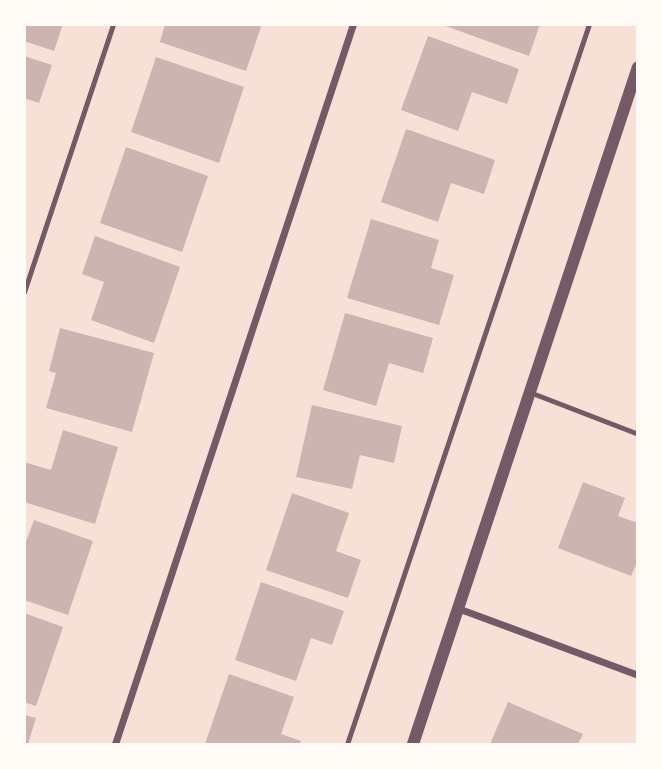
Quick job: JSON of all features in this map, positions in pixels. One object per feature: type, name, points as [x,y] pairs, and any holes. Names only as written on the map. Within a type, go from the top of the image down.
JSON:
[{"type":"street","points":[[115,744],[353,24]]},
{"type":"street","points":[[413,744],[638,67]]},
{"type":"street","points":[[460,609],[638,675]]},
{"type":"lane","points":[[24,292],[113,24]]},
{"type":"lane","points":[[347,744],[589,24]]},
{"type":"lane","points":[[529,392],[638,434]]},
{"type":"building","points":[[24,24],[63,24],[54,51],[24,41]]},
{"type":"building","points":[[165,24],[262,24],[246,71],[160,42]]},
{"type":"building","points":[[440,24],[540,24],[529,56]]},
{"type":"building","points":[[428,36],[519,69],[507,104],[472,92],[458,131],[401,110]]},
{"type":"building","points":[[24,56],[52,65],[39,103],[24,98]]},
{"type":"building","points":[[156,57],[244,87],[219,163],[131,132]]},
{"type":"building","points":[[406,129],[495,160],[484,194],[451,183],[438,222],[381,202]]},
{"type":"building","points":[[126,147],[208,176],[182,252],[100,223]]},
{"type":"building","points":[[371,219],[439,240],[431,268],[454,275],[439,325],[347,298]]},
{"type":"building","points":[[95,236],[180,267],[154,343],[91,320],[104,282],[82,274]]},
{"type":"building","points":[[345,313],[433,338],[423,373],[389,363],[376,406],[323,390]]},
{"type":"building","points":[[60,328],[154,353],[132,432],[46,408],[56,373],[49,371]]},
{"type":"building","points":[[312,405],[402,426],[394,463],[360,455],[352,489],[296,477]]},
{"type":"building","points":[[63,430],[118,447],[95,524],[24,502],[24,462],[51,470]]},
{"type":"building","points":[[583,482],[625,498],[618,516],[638,523],[638,560],[631,576],[558,548]]},
{"type":"building","points":[[292,493],[349,513],[336,551],[361,560],[348,598],[266,570]]},
{"type":"building","points":[[34,520],[93,541],[68,615],[24,600],[24,547]]},
{"type":"building","points":[[261,582],[344,611],[332,645],[311,638],[296,681],[235,660]]},
{"type":"building","points":[[24,613],[63,627],[36,706],[24,702]]},
{"type":"building","points":[[229,674],[294,697],[281,734],[301,741],[300,744],[205,744]]},
{"type":"building","points":[[508,702],[583,734],[578,744],[490,744]]},
{"type":"building","points":[[24,715],[36,718],[28,744],[24,744]]}]
